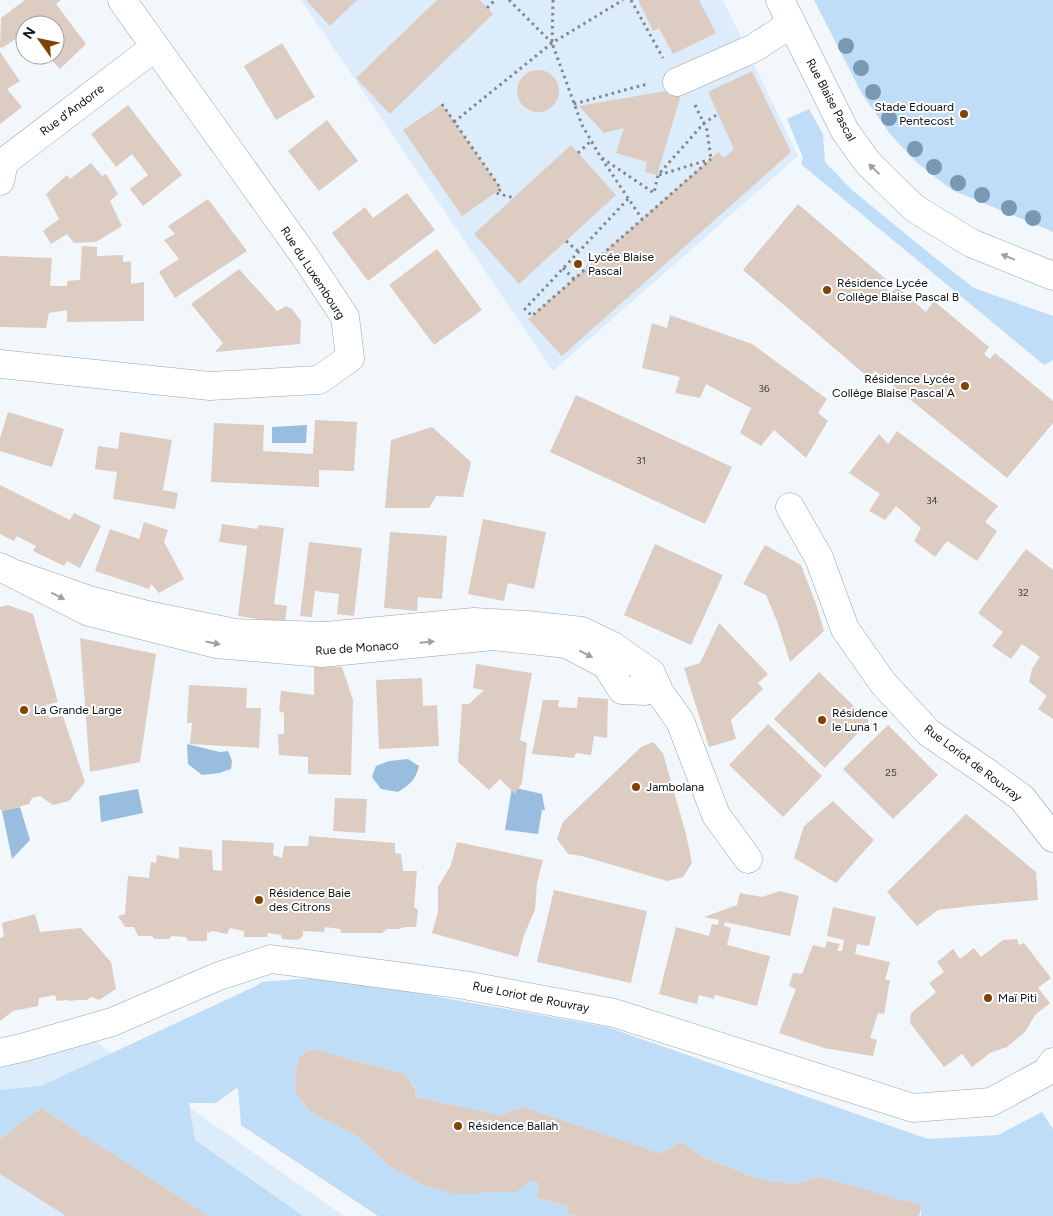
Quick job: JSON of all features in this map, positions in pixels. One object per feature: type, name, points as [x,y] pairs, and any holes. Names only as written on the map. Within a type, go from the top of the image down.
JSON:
[{"type":"street","name":"Rue du Luxembourg","points":[[0,364],[210,386],[319,380],[350,358],[345,317],[306,258],[122,0]]},
{"type":"street","points":[[664,83],[754,48],[786,11]]},
{"type":"street","name":"Rue Blaise Pascal","points":[[786,11],[825,94],[845,131],[868,163],[914,208],[971,243],[1053,276]]},
{"type":"street","name":"Rue d'Andorre","points":[[0,181],[4,162],[155,47]]},
{"type":"street","name":"Rue Loriot de Rouvray","points":[[790,507],[819,558],[845,629],[883,683],[929,733],[1022,798],[1053,838]]},
{"type":"street","name":"Rue de Monaco","points":[[7,571],[89,612],[216,644],[322,652],[493,636],[567,644],[606,665],[622,690],[645,691],[651,673],[660,693],[680,722],[716,816],[748,859]]},
{"type":"street","name":"Rue Loriot de Rouvray","points":[[0,1053],[112,1022],[219,976],[271,959],[464,984],[614,1013],[913,1108],[991,1102],[1046,1072],[1053,1062]]},
{"type":"path","points":[[488,8],[495,0]]},
{"type":"path","points":[[509,0],[552,43]]},
{"type":"path","points":[[553,0],[552,43],[582,125],[600,156],[642,219]]},
{"type":"path","points":[[454,122],[552,43],[623,0]]},
{"type":"path","points":[[574,104],[643,85],[664,83]]},
{"type":"path","points":[[442,104],[501,189],[496,192],[514,198]]},
{"type":"path","points":[[600,156],[654,193],[658,175],[704,123],[718,114]]},
{"type":"path","points":[[578,153],[592,141]]},
{"type":"path","points":[[628,199],[525,309],[532,316],[711,159],[658,175]]},
{"type":"path","points":[[566,240],[579,252]]},
{"type":"path","points":[[563,268],[574,279]]},
{"type":"shaded area","name":"Lycée Blaise Pascal","points":[[301,0],[723,0],[798,156],[553,371]]},
{"type":"shaded area","name":"Stade Edouard Pentecost","points":[[814,0],[1053,0],[1053,232],[952,190],[917,163],[890,134],[862,94]]},
{"type":"shaded area","points":[[809,109],[823,134],[825,162],[852,190],[974,288],[1053,316],[1053,360],[1044,365],[801,164],[803,158],[787,119]]},
{"type":"shaded area","points":[[307,425],[306,443],[272,443],[272,427]]},
{"type":"shaded area","points":[[187,744],[220,752],[228,751],[232,761],[231,769],[202,775],[188,764]]},
{"type":"shaded area","points":[[408,759],[419,766],[412,782],[398,792],[381,789],[372,777],[376,766],[389,761]]},
{"type":"shaded area","points":[[512,787],[542,794],[545,810],[542,810],[538,834],[505,830]]},
{"type":"shaded area","points":[[138,789],[143,813],[101,822],[99,796]]},
{"type":"shaded area","points":[[20,807],[30,840],[12,859],[2,811]]},
{"type":"shaded area","points":[[327,977],[607,1027],[928,1139],[998,1135],[1042,1112],[1053,1129],[1053,1216],[921,1216],[921,1205],[819,1177],[797,1184],[761,1180],[705,1158],[682,1142],[660,1153],[523,1107],[501,1115],[415,1097],[416,1090],[406,1074],[313,1049],[300,1055],[295,1073],[296,1094],[309,1111],[357,1136],[391,1167],[424,1185],[515,1192],[530,1181],[539,1183],[536,1198],[569,1207],[567,1214],[580,1216],[378,1216],[241,1125],[238,1087],[216,1103],[189,1103],[195,1140],[303,1216],[209,1216],[41,1108],[0,1139],[0,1090],[41,1086],[261,982]]},
{"type":"shaded area","points":[[80,1031],[344,1216],[0,1216],[0,1053]]},
{"type":"building","points":[[25,0],[61,0],[56,4],[64,15],[15,15],[15,39],[2,48],[0,47],[1,18]]},
{"type":"building","points":[[306,0],[357,0],[330,26]]},
{"type":"building","points":[[437,0],[480,0],[493,14],[390,114],[356,78]]},
{"type":"building","points":[[638,0],[699,0],[716,33],[673,54],[659,28],[653,31]]},
{"type":"building","points":[[65,16],[86,44],[65,64]]},
{"type":"building","points":[[282,43],[315,97],[276,120],[244,66]]},
{"type":"building","points":[[0,52],[20,81],[7,89],[22,107],[0,124]]},
{"type":"building","points":[[56,65],[64,65],[60,69]]},
{"type":"building","points":[[542,70],[550,73],[556,79],[559,91],[556,103],[550,109],[534,112],[526,109],[520,103],[517,87],[520,79],[526,73]]},
{"type":"building","points":[[752,71],[791,152],[562,356],[528,319],[718,152],[724,158],[734,149],[708,92]]},
{"type":"building","points":[[683,88],[657,175],[645,172],[647,162],[616,153],[624,128],[604,133],[579,106]]},
{"type":"building","points":[[442,104],[501,189],[462,216],[403,130]]},
{"type":"building","points":[[128,105],[182,175],[143,206],[130,189],[148,175],[132,154],[116,167],[91,134]]},
{"type":"building","points":[[327,120],[358,161],[319,191],[288,151]]},
{"type":"building","points":[[571,145],[616,195],[519,284],[474,234]]},
{"type":"building","points":[[91,163],[102,176],[106,174],[118,194],[110,201],[122,226],[96,242],[74,243],[67,234],[51,244],[43,231],[59,219],[46,194],[67,175],[70,179]]},
{"type":"building","points":[[407,193],[435,230],[368,281],[332,233],[365,207],[373,218]]},
{"type":"building","points":[[208,199],[247,251],[175,298],[159,272],[179,259],[164,240],[175,234],[168,226]]},
{"type":"building","points":[[798,204],[887,280],[882,285],[891,293],[897,287],[926,312],[934,301],[989,347],[984,354],[990,359],[995,353],[1053,401],[1053,423],[1007,478],[875,371],[869,378],[743,270]]},
{"type":"building","points":[[82,246],[97,247],[97,256],[123,255],[123,262],[131,261],[131,284],[144,282],[144,321],[67,322],[67,310],[49,313],[46,328],[0,327],[0,256],[52,258],[50,286],[67,286],[67,281],[80,280]]},
{"type":"building","points":[[437,249],[482,310],[434,345],[389,285]]},
{"type":"building","points":[[239,269],[277,311],[286,306],[292,309],[301,321],[300,344],[215,352],[223,343],[191,304]]},
{"type":"building","points":[[670,315],[752,344],[827,399],[818,413],[828,421],[806,458],[774,430],[761,446],[740,433],[751,408],[706,384],[700,398],[675,393],[680,377],[642,368],[652,323],[667,328]]},
{"type":"building","points":[[576,395],[732,467],[705,524],[550,452]]},
{"type":"building","points":[[8,412],[64,429],[52,467],[0,451],[0,439]]},
{"type":"building","points":[[315,420],[357,422],[354,471],[319,470],[319,487],[211,482],[214,423],[264,425],[263,451],[313,454]]},
{"type":"building","points":[[432,427],[471,462],[463,497],[436,496],[429,508],[385,508],[391,440]]},
{"type":"building","points":[[897,431],[998,506],[985,522],[997,531],[977,561],[947,541],[935,557],[914,541],[921,528],[896,506],[885,520],[869,511],[880,494],[849,473],[879,434],[888,444]]},
{"type":"building","points":[[120,432],[172,440],[163,490],[178,493],[175,509],[113,499],[117,472],[95,469],[98,446],[118,449]]},
{"type":"building","points":[[0,485],[70,520],[74,513],[101,526],[80,568],[67,561],[64,566],[33,551],[36,546],[17,536],[14,541],[0,534]]},
{"type":"building","points":[[483,519],[546,532],[534,589],[508,583],[504,601],[468,594]]},
{"type":"building","points":[[144,522],[168,530],[164,542],[184,579],[159,593],[151,584],[149,589],[95,571],[110,529],[139,539]]},
{"type":"building","points":[[222,524],[257,529],[259,525],[284,528],[274,604],[287,606],[285,623],[238,616],[247,546],[219,542]]},
{"type":"building","points":[[390,532],[447,536],[442,599],[418,597],[417,611],[384,608]]},
{"type":"building","points":[[309,542],[362,548],[354,616],[337,614],[339,594],[315,591],[312,617],[300,616]]},
{"type":"building","points":[[655,544],[723,575],[691,645],[624,615]]},
{"type":"building","points":[[765,545],[801,565],[824,631],[790,662],[777,621],[766,595],[743,584]]},
{"type":"building","points":[[1026,549],[1053,570],[1053,719],[1038,709],[1047,696],[1029,682],[1032,669],[1040,657],[1022,644],[1011,659],[992,646],[1003,632],[978,613]]},
{"type":"building","name":"La Grande Large","points":[[8,605],[33,614],[58,702],[46,705],[49,718],[63,716],[85,782],[69,801],[53,805],[40,796],[32,798],[29,804],[2,811],[0,809],[0,607]]},
{"type":"building","points":[[719,623],[768,674],[758,683],[763,689],[731,720],[736,739],[709,747],[684,668],[700,663]]},
{"type":"building","points":[[80,638],[156,654],[140,762],[90,772]]},
{"type":"building","points":[[476,664],[532,673],[520,740],[527,743],[522,783],[515,794],[500,779],[489,790],[458,762],[462,704],[469,704],[484,690],[473,688]]},
{"type":"building","points":[[314,665],[342,667],[353,700],[351,775],[308,774],[308,757],[279,755],[278,734],[284,734],[284,713],[279,711],[281,691],[314,695]]},
{"type":"building","name":"Résidence le Luna 1","points":[[819,672],[869,721],[825,768],[774,719]]},
{"type":"building","points":[[422,678],[423,706],[437,705],[439,746],[379,749],[376,680]]},
{"type":"building","points":[[189,685],[247,688],[246,708],[261,708],[259,748],[190,744],[192,723],[187,723]]},
{"type":"building","points":[[578,697],[608,699],[607,738],[594,736],[591,755],[576,753],[574,758],[532,754],[543,700],[559,700],[558,707],[577,708]]},
{"type":"building","points":[[768,724],[822,776],[783,817],[729,765]]},
{"type":"building","points":[[888,725],[938,775],[893,819],[843,769]]},
{"type":"building","name":"Jambolana","points":[[653,742],[663,753],[686,834],[692,863],[683,877],[667,881],[582,856],[568,854],[557,839],[563,822],[641,747]]},
{"type":"building","points":[[335,798],[367,799],[365,833],[333,831]]},
{"type":"building","points":[[833,801],[874,840],[836,883],[794,858],[804,826]]},
{"type":"building","points":[[966,814],[1036,872],[1038,900],[938,910],[917,926],[887,892]]},
{"type":"building","points":[[309,836],[395,843],[395,853],[401,854],[403,871],[417,871],[414,907],[418,910],[416,927],[387,929],[382,933],[341,933],[340,929],[325,927],[324,932],[303,931],[303,936],[298,940],[282,939],[281,935],[268,933],[267,937],[244,937],[244,931],[230,928],[227,934],[213,931],[207,933],[207,941],[188,941],[186,937],[172,936],[169,939],[154,939],[152,936],[138,936],[134,927],[125,927],[118,916],[125,914],[128,876],[149,878],[151,862],[156,863],[157,855],[179,859],[179,847],[212,850],[213,870],[222,871],[222,840],[274,843],[273,855],[282,858],[284,846],[308,846]]},
{"type":"building","points":[[457,842],[543,860],[537,883],[535,910],[524,935],[518,957],[432,933],[438,912],[438,887],[451,865]]},
{"type":"building","points":[[554,890],[647,911],[631,983],[537,962]]},
{"type":"building","points":[[780,891],[799,896],[790,936],[725,922],[724,926],[731,928],[727,945],[770,956],[757,1006],[715,995],[714,999],[699,995],[697,1004],[659,994],[676,927],[709,936],[712,924],[718,925],[719,920],[704,917],[737,905],[740,893],[762,897]]},
{"type":"building","points":[[833,907],[876,917],[869,946],[857,944],[855,954],[890,962],[885,980],[890,980],[884,1014],[878,1013],[870,1038],[877,1040],[873,1056],[824,1048],[779,1033],[796,989],[789,986],[793,973],[802,974],[813,945],[825,948],[827,941],[840,944],[837,951],[842,951],[844,940],[827,936]]},
{"type":"building","points":[[35,914],[40,932],[81,928],[111,962],[116,989],[99,1000],[91,997],[87,1000],[57,1001],[55,995],[39,998],[38,1006],[13,1011],[0,1021],[0,938],[4,936],[2,923]]},
{"type":"building","name":"Maï Piti","points":[[1017,939],[1019,945],[1024,943],[1051,978],[1038,988],[1050,1003],[1035,1015],[1025,1032],[1007,1047],[990,1053],[972,1067],[962,1054],[944,1067],[910,1023],[911,1013],[936,992],[929,983],[944,972],[937,962],[953,949],[960,959],[974,948],[981,957],[1003,940]]},
{"type":"building","name":"Résidence Ballah","points":[[313,1049],[406,1074],[416,1091],[415,1097],[501,1115],[523,1107],[660,1153],[682,1142],[705,1158],[761,1180],[797,1184],[819,1177],[922,1205],[919,1216],[580,1216],[567,1214],[569,1207],[536,1198],[539,1183],[530,1181],[516,1192],[455,1194],[424,1185],[391,1167],[357,1136],[309,1111],[296,1094],[295,1073],[300,1055]]},
{"type":"building","points":[[41,1108],[209,1216],[66,1216],[0,1174],[0,1139]]},
{"type":"place","name":"Stade Edouard Pentecost","points":[[964,114]]},
{"type":"place","name":"Lycée Blaise Pascal","points":[[578,264]]},
{"type":"place","name":"Résidence Lycée Collège Blaise Pascal B","points":[[827,290]]},
{"type":"place","name":"Résidence Lycée Collège Blaise Pascal A","points":[[965,386]]},
{"type":"place","name":"La Grande Large","points":[[24,710]]},
{"type":"place","name":"Résidence le Luna 1","points":[[822,720]]},
{"type":"place","name":"Jambolana","points":[[636,787]]},
{"type":"place","name":"Résidence Baie des Citrons","points":[[259,900]]},
{"type":"place","name":"Maï Piti","points":[[988,998]]},
{"type":"place","name":"Résidence Ballah","points":[[458,1126]]}]
